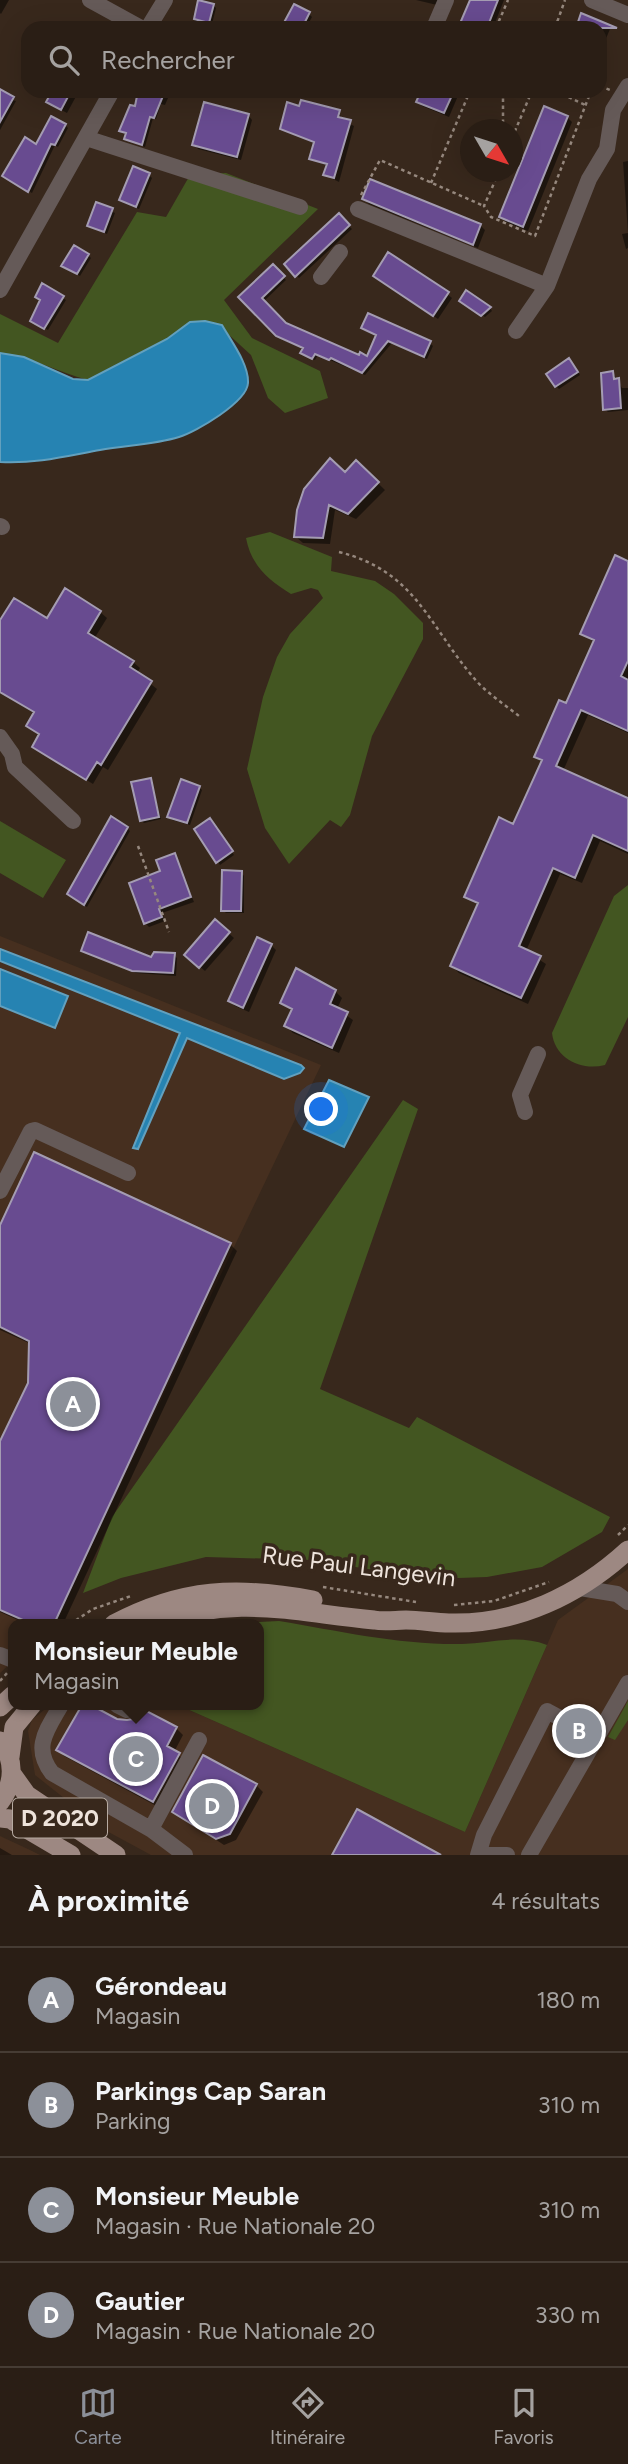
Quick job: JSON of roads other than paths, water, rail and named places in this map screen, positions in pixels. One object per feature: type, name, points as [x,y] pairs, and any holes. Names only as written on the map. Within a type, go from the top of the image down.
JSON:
[{"type":"main road","name":"Rue Paul Langevin","points":[[171,1619],[214,1608],[254,1605],[378,1621],[451,1623],[494,1619],[526,1612],[580,1588],[619,1547]]},
{"type":"main road","name":"Rue Paul Langevin","points":[[126,1619],[178,1598],[209,1591],[249,1590],[406,1620]]},
{"type":"main road","points":[[0,1802],[14,1727],[28,1710]]},
{"type":"main road","name":"D 2020","points":[[7,1757],[27,1795],[116,1855]]},
{"type":"main road","name":"D 2020","points":[[0,1818],[9,1819],[71,1855]]},
{"type":"street","points":[[90,0],[128,21]]},
{"type":"street","points":[[152,21],[165,0]]},
{"type":"street","points":[[437,21],[446,0]]},
{"type":"street","points":[[592,0],[628,15]]},
{"type":"street","points":[[516,331],[547,286],[589,179],[607,149],[613,110],[628,86]]},
{"type":"street","points":[[0,290],[108,98]]},
{"type":"street","points":[[86,138],[300,207]]},
{"type":"street","points":[[358,209],[547,286]]},
{"type":"street","points":[[321,277],[340,252]]},
{"type":"street","points":[[0,737],[12,754],[15,767],[73,821]]},
{"type":"street","points":[[525,1112],[520,1095],[538,1054]]},
{"type":"street","points":[[0,1191],[31,1131],[128,1173]]},
{"type":"street","points":[[580,1588],[617,1594],[628,1602]]},
{"type":"street","points":[[529,1855],[628,1683]]},
{"type":"street","points":[[58,1710],[40,1745],[44,1763],[59,1779],[150,1829],[185,1855]]},
{"type":"street","points":[[478,1855],[484,1835],[547,1711],[597,1738]]},
{"type":"street","points":[[150,1829],[199,1740]]},
{"type":"street","points":[[489,1855],[507,1855]]},
{"type":"water","points":[[205,321],[222,325],[239,353],[248,376],[245,391],[220,415],[187,434],[169,440],[38,461],[0,462],[0,353],[24,357],[73,379],[88,380],[167,339],[190,322]]},
{"type":"water","points":[[0,949],[304,1068],[300,1073],[284,1079],[187,1038],[138,1149],[133,1148],[180,1033],[0,961]]},
{"type":"water","points":[[0,969],[68,996],[55,1028],[0,1006]]},
{"type":"water","points":[[329,1080],[369,1097],[344,1147],[304,1129]]},
{"type":"place","name":"Gérondeau","points":[[73,1404]]},
{"type":"place","name":"Parkings Cap Saran","points":[[579,1731]]},
{"type":"place","name":"Monsieur Meuble","points":[[136,1759]]},
{"type":"place","name":"Gautier","points":[[212,1806]]}]
